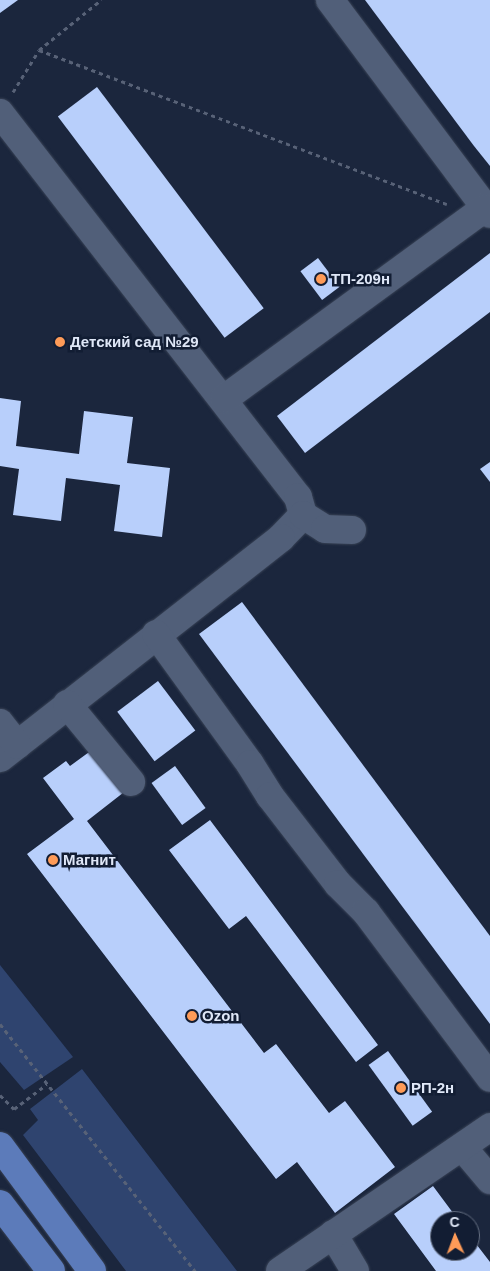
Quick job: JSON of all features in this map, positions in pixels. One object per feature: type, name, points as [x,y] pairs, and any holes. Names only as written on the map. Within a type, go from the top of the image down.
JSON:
[{"type":"main road","points":[[0,1146],[92,1271]]},
{"type":"main road","points":[[0,1204],[51,1271]]},
{"type":"lane","points":[[224,399],[487,211],[330,0]]},
{"type":"lane","points":[[1,113],[298,497],[303,515],[325,529],[352,530]]},
{"type":"lane","points":[[0,723],[8,752],[156,634],[281,538],[303,515]]},
{"type":"lane","points":[[156,634],[250,764],[270,796],[338,884],[366,912],[490,1078]]},
{"type":"lane","points":[[68,704],[131,782]]},
{"type":"lane","points":[[280,1271],[332,1234],[463,1148],[490,1127]]},
{"type":"lane","points":[[463,1148],[490,1180]]},
{"type":"lane","points":[[332,1234],[355,1271]]},
{"type":"path","points":[[1,113],[39,50],[101,0]]},
{"type":"path","points":[[39,50],[447,204],[487,211]]},
{"type":"path","points":[[0,1024],[195,1271]]},
{"type":"path","points":[[0,1095],[14,1109],[47,1084]]},
{"type":"shaded area","points":[[0,965],[73,1057],[24,1090],[0,1062]]},
{"type":"shaded area","points":[[82,1069],[237,1271],[126,1271],[23,1135],[38,1120],[30,1109]]},
{"type":"building","points":[[0,0],[18,0],[0,13]]},
{"type":"building","points":[[365,0],[490,0],[490,166],[474,146]]},
{"type":"building","points":[[97,87],[264,308],[225,338],[58,116]]},
{"type":"building","points":[[490,253],[490,312],[305,453],[277,416]]},
{"type":"building","name":"ТП-209н","points":[[318,258],[340,287],[322,300],[300,271]]},
{"type":"building","points":[[0,398],[21,401],[16,446],[79,454],[84,411],[133,417],[127,463],[170,468],[162,537],[114,531],[120,485],[66,478],[61,521],[13,515],[19,469],[0,466]]},
{"type":"building","points":[[490,462],[490,482],[480,469]]},
{"type":"building","points":[[242,602],[490,936],[490,1024],[199,634]]},
{"type":"building","points":[[158,681],[195,731],[155,761],[117,712]]},
{"type":"building","points":[[96,747],[128,789],[87,821],[264,1053],[276,1044],[329,1113],[345,1101],[395,1167],[335,1213],[297,1162],[276,1179],[27,854],[74,819],[43,778],[66,761],[70,766]]},
{"type":"building","points":[[175,766],[206,808],[182,825],[152,783]]},
{"type":"building","points":[[210,820],[378,1045],[356,1062],[246,916],[229,929],[169,850]]},
{"type":"building","name":"РП-2н","points":[[388,1051],[432,1112],[413,1126],[369,1065]]},
{"type":"building","points":[[433,1186],[452,1211],[430,1211],[430,1261],[480,1261],[480,1249],[490,1262],[490,1271],[436,1271],[394,1214]]},
{"type":"place","name":"ТП-209н","points":[[321,279]]},
{"type":"place","name":"Детский сад №29","points":[[60,342]]},
{"type":"place","name":"Магнит","points":[[53,860]]},
{"type":"place","name":"Ozon","points":[[192,1016]]},
{"type":"place","name":"РП-2н","points":[[401,1088]]}]
